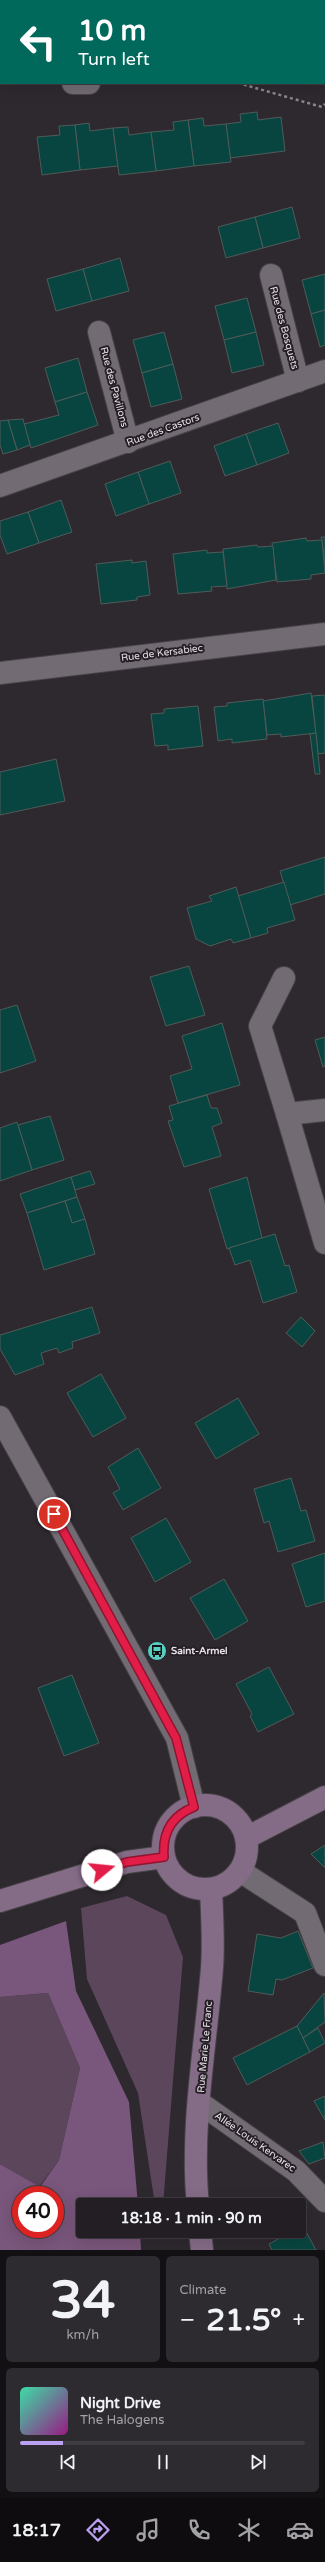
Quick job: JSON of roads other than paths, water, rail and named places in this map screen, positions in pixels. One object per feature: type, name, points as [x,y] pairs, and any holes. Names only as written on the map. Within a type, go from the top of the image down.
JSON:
[{"type":"street","name":"Rue des Bosquets","points":[[271,275],[298,381]]},
{"type":"street","name":"Rue des Pavillons","points":[[98,332],[128,442]]},
{"type":"street","name":"Rue des Castors","points":[[0,486],[128,442],[325,371]]},
{"type":"street","name":"Rue de Kersabiec","points":[[0,673],[325,634]]},
{"type":"street","points":[[284,978],[260,1026],[325,1243]]},
{"type":"street","points":[[287,1114],[325,1110]]},
{"type":"street","points":[[0,1417],[176,1738],[194,1807]]},
{"type":"street","points":[[246,1838],[325,1797]]},
{"type":"street","points":[[210,1805],[227,1811],[239,1822],[246,1838],[247,1855],[240,1871],[228,1883],[211,1889],[199,1889],[182,1882],[169,1869],[164,1857],[163,1846],[169,1826],[184,1811],[194,1807],[210,1805]]},
{"type":"street","points":[[0,1902],[127,1862],[164,1857]]},
{"type":"street","points":[[240,1871],[306,1913],[325,1965]]},
{"type":"street","name":"Rue Marie Le Franc","points":[[197,2198],[196,2186],[200,2103],[212,1966],[211,1889]]},
{"type":"street","name":"Allée Louis Kervarec","points":[[200,2103],[296,2171],[325,2201]]},
{"type":"street","points":[[201,2238],[202,2250]]},
{"type":"place","name":"Saint-Armel","points":[[157,1651]]}]
